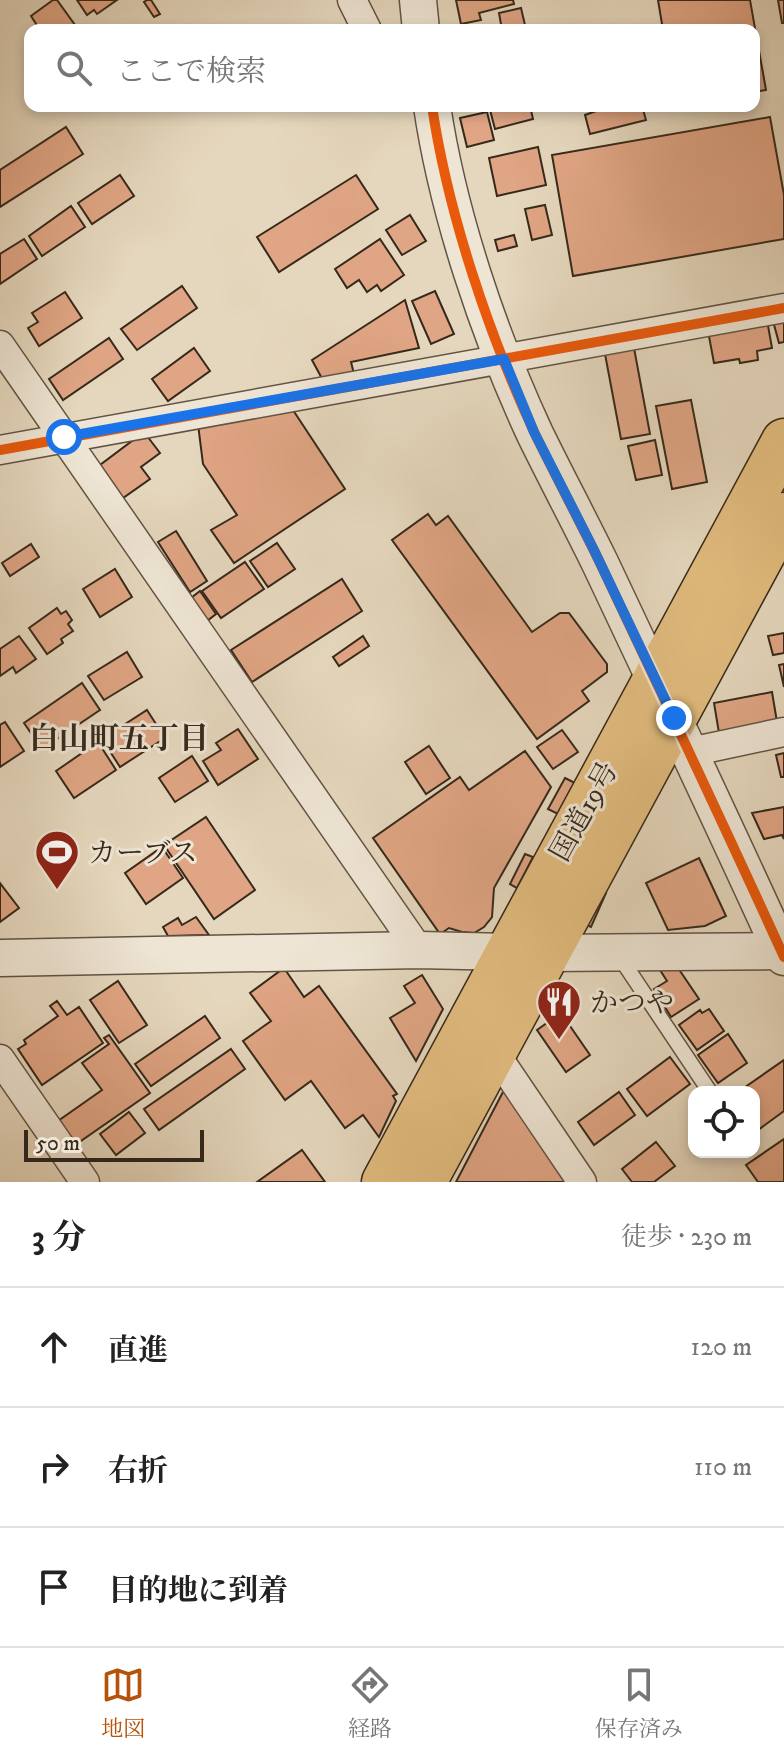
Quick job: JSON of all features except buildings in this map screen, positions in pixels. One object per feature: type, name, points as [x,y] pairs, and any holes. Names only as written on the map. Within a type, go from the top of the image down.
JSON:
[{"type":"highway","name":"国道19号","points":[[424,1182],[494,1052],[527,953],[655,679],[784,441]]},
{"type":"highway","name":"国道19号","points":[[384,1182],[527,953],[682,735],[784,515]]},
{"type":"street","points":[[352,0],[364,24]]},
{"type":"street","points":[[418,0],[420,24]]},
{"type":"street","points":[[0,958],[419,950],[783,953],[593,548],[534,432],[478,289],[453,204],[433,112]]},
{"type":"street","points":[[0,450],[784,308]]},
{"type":"street","points":[[0,345],[419,950]]},
{"type":"street","points":[[682,735],[784,732]]},
{"type":"street","points":[[494,1052],[582,1182]]},
{"type":"street","points":[[0,1059],[85,1182]]},
{"type":"lane","points":[[617,952],[706,1086]]},
{"type":"cycle path","points":[[433,112],[459,231],[486,315],[518,396],[600,563],[784,957]]},
{"type":"cycle path","points":[[0,450],[784,308]]},
{"type":"place","name":"カーブス","points":[[57,891]]},
{"type":"place","name":"かつや","points":[[559,1041]]},
{"type":"district","name":"白山町五丁目","points":[[119,738]]},
{"type":"route","points":[[64,437],[504,359],[534,432],[674,718]]}]
